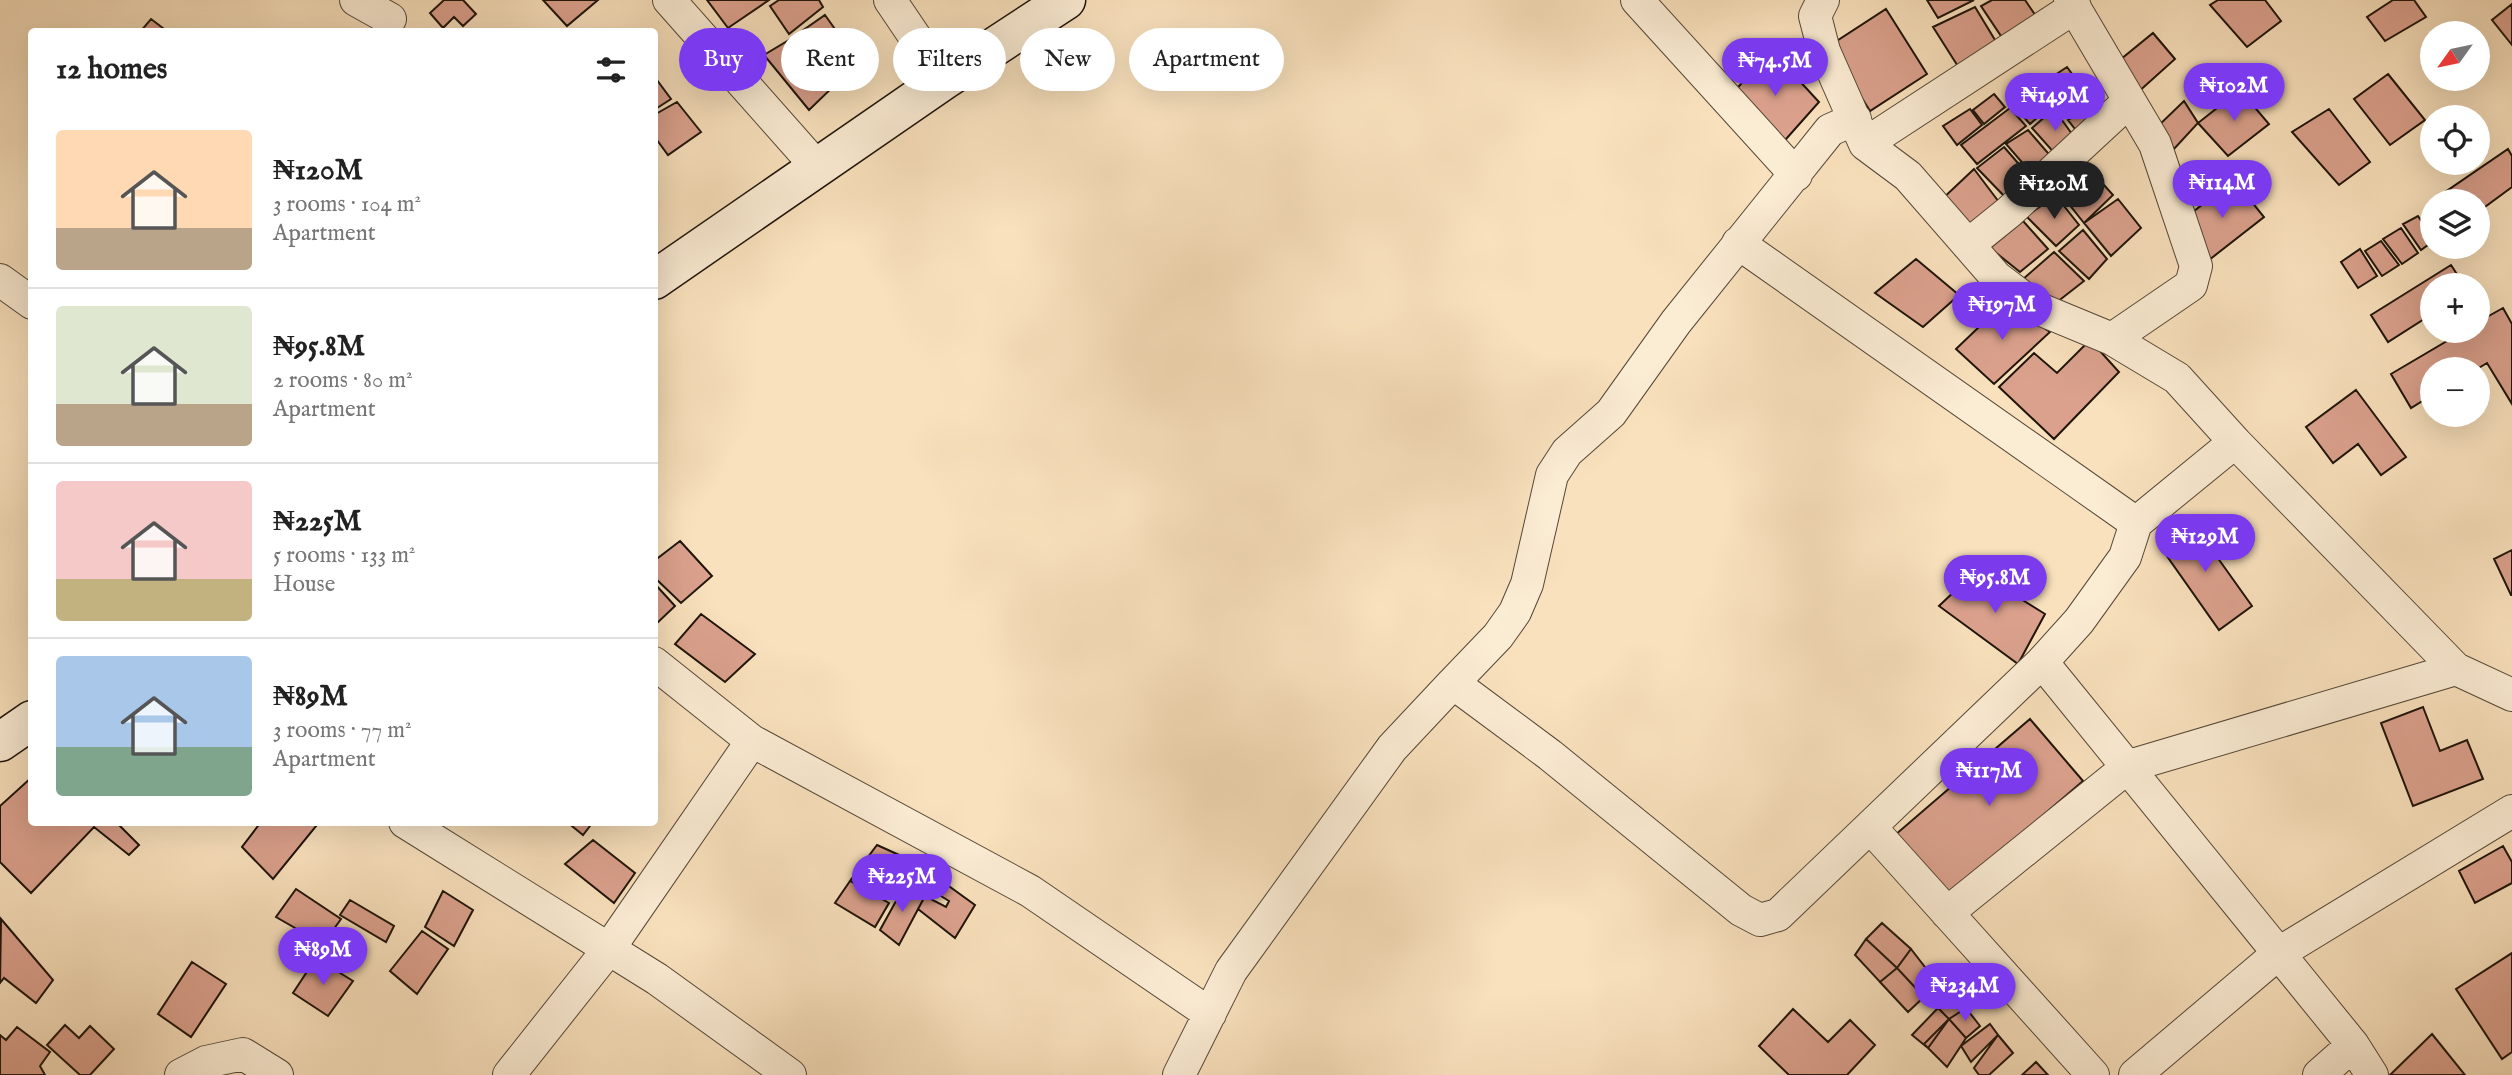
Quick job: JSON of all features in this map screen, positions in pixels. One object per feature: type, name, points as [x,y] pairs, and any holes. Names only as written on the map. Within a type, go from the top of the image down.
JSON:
[{"type":"street","points":[[356,0],[394,17]]},
{"type":"street","points":[[669,0],[817,167]]},
{"type":"street","points":[[890,0],[909,28]]},
{"type":"street","points":[[1006,39],[1066,0]]},
{"type":"street","points":[[1637,0],[1796,175]]},
{"type":"street","points":[[1822,0],[1815,16],[1824,51],[1860,132],[1908,176],[1968,245],[1981,264],[2037,308],[2112,339],[2177,378],[2235,442],[2456,669],[2512,695]]},
{"type":"street","points":[[1180,1075],[1231,971],[1354,799],[1406,732],[1498,636],[1515,612],[1527,584],[1552,475],[1567,452],[1611,413],[1738,243],[1830,130],[1860,132],[2072,4],[2155,144],[2196,266],[2191,285],[2112,339]]},
{"type":"street","points":[[658,278],[928,91]]},
{"type":"street","points":[[1968,245],[2009,212],[2129,101]]},
{"type":"street","points":[[1738,243],[2136,523]]},
{"type":"street","points":[[0,280],[28,300]]},
{"type":"street","points":[[1453,683],[1550,755],[1741,910],[1759,919],[1778,915],[2042,662],[2080,621],[2125,557],[2136,523],[2235,442]]},
{"type":"street","points":[[2042,662],[2353,1045],[2372,1075]]},
{"type":"street","points":[[658,666],[752,741],[1030,891],[1210,1014]]},
{"type":"street","points":[[1947,913],[2129,766],[2456,669]]},
{"type":"street","points":[[0,743],[28,723]]},
{"type":"street","points":[[509,1075],[608,950],[752,741]]},
{"type":"street","points":[[2135,1075],[2279,953],[2512,811]]},
{"type":"street","points":[[411,826],[657,979],[790,1075]]},
{"type":"street","points":[[1871,828],[2093,1075]]},
{"type":"street","points":[[2319,1075],[2353,1045]]},
{"type":"street","points":[[181,1075],[206,1062],[243,1054],[277,1075]]},
{"type":"building","points":[[444,0],[463,0],[476,14],[463,26],[454,17],[443,28],[430,13]]},
{"type":"building","points":[[543,0],[598,0],[567,26]]},
{"type":"building","points":[[707,0],[769,0],[728,28]]},
{"type":"building","points":[[779,0],[819,0],[823,7],[797,28],[785,28],[770,6]]},
{"type":"building","points":[[1927,0],[1974,0],[1938,18]]},
{"type":"building","points":[[1992,0],[2025,0],[2038,19],[2005,42],[1981,6]]},
{"type":"building","points":[[2218,0],[2265,0],[2281,21],[2247,47],[2210,5]]},
{"type":"building","points":[[2393,0],[2414,0],[2426,17],[2385,41],[2367,17]]},
{"type":"building","points":[[2512,4],[2512,45],[2492,20]]},
{"type":"building","points":[[1975,7],[1998,45],[1959,68],[1933,27]]},
{"type":"building","points":[[1886,9],[1927,74],[1870,111],[1829,46]]},
{"type":"building","points":[[825,15],[834,28],[806,28]]},
{"type":"building","points":[[151,19],[163,28],[143,28]]},
{"type":"building","points":[[2153,33],[2175,59],[2136,94],[2115,64]]},
{"type":"building","points":[[781,45],[781,76],[767,59],[767,53]]},
{"type":"building","points":[[1771,50],[1819,102],[1779,147],[1732,94]]},
{"type":"building","points":[[2067,67],[2091,100],[2066,115],[2040,85]]},
{"type":"building","points":[[2388,74],[2420,114],[2420,124],[2390,145],[2354,99]]},
{"type":"building","points":[[658,81],[671,99],[658,107]]},
{"type":"building","points":[[2240,90],[2269,124],[2228,156],[2198,123]]},
{"type":"building","points":[[793,91],[829,91],[809,110]]},
{"type":"building","points":[[2039,91],[2051,106],[2030,124],[2014,106]]},
{"type":"building","points":[[1994,94],[2005,107],[1984,124],[1973,110]]},
{"type":"building","points":[[2184,101],[2198,123],[2174,149],[2157,127]]},
{"type":"building","points":[[677,102],[701,132],[668,155],[658,141],[658,113]]},
{"type":"building","points":[[2095,105],[2103,116],[2079,134],[2068,120]]},
{"type":"building","points":[[2010,108],[2026,126],[1977,164],[1961,145]]},
{"type":"building","points":[[1970,109],[1982,125],[1957,145],[1943,126]]},
{"type":"building","points":[[2054,109],[2077,141],[2057,156],[2032,128]]},
{"type":"building","points":[[2329,109],[2370,162],[2339,185],[2292,132]]},
{"type":"building","points":[[2028,130],[2054,160],[2034,176],[2006,144]]},
{"type":"building","points":[[2004,147],[2031,178],[2008,200],[1977,168]]},
{"type":"building","points":[[2508,149],[2512,156],[2512,187],[2490,203],[2490,189],[2450,189],[2470,175],[2490,175],[2490,161]]},
{"type":"building","points":[[2084,163],[2113,195],[2084,223],[2057,189]]},
{"type":"building","points":[[1974,169],[2002,206],[1970,235],[1939,202]]},
{"type":"building","points":[[2234,180],[2264,217],[2209,260],[2180,222]]},
{"type":"building","points":[[2056,196],[2079,225],[2056,246],[2026,216]]},
{"type":"building","points":[[2118,199],[2141,228],[2111,256],[2084,223]]},
{"type":"building","points":[[2418,216],[2420,249],[2403,224]]},
{"type":"building","points":[[2023,221],[2048,249],[2020,272],[1990,248]]},
{"type":"building","points":[[2401,228],[2418,253],[2402,264],[2383,239]]},
{"type":"building","points":[[2083,230],[2107,259],[2089,279],[2059,251]]},
{"type":"building","points":[[2381,241],[2399,265],[2382,276],[2365,251]]},
{"type":"building","points":[[2360,249],[2377,276],[2358,288],[2341,262]]},
{"type":"building","points":[[2054,252],[2084,281],[2052,306],[2022,280]]},
{"type":"building","points":[[1916,259],[1959,295],[1923,327],[1875,293]]},
{"type":"building","points":[[2451,265],[2456,273],[2438,273]]},
{"type":"building","points":[[2420,284],[2420,322],[2388,342],[2371,315]]},
{"type":"building","points":[[2005,302],[2050,332],[1994,384],[1956,349]]},
{"type":"building","points":[[2503,308],[2512,324],[2512,404],[2490,368],[2490,357],[2420,357],[2420,402],[2411,408],[2391,374],[2444,343],[2490,343],[2490,315]]},
{"type":"building","points":[[2090,340],[2119,372],[2054,439],[1999,387],[2034,353],[2057,373]]},
{"type":"building","points":[[2356,390],[2406,457],[2381,475],[2358,444],[2333,463],[2306,427]]},
{"type":"building","points":[[2190,519],[2252,606],[2219,630],[2157,542]]},
{"type":"building","points":[[680,541],[712,576],[681,603],[658,581],[658,558]]},
{"type":"building","points":[[2512,550],[2512,595],[2511,595],[2494,559]]},
{"type":"building","points":[[1976,571],[2045,614],[2018,664],[1939,606]]},
{"type":"building","points":[[658,587],[675,606],[658,622]]},
{"type":"building","points":[[701,614],[755,654],[725,682],[675,644]]},
{"type":"building","points":[[2423,707],[2440,751],[2467,740],[2483,779],[2413,806],[2381,723]]},
{"type":"building","points":[[2030,719],[2083,781],[1948,897],[1895,835]]},
{"type":"building","points":[[28,781],[28,826],[120,826],[139,845],[129,855],[94,827],[31,893],[0,862],[0,806]]},
{"type":"building","points":[[258,826],[316,826],[273,879],[242,847]]},
{"type":"building","points":[[572,826],[590,826],[583,835]]},
{"type":"building","points":[[593,840],[635,873],[614,903],[565,864]]},
{"type":"building","points":[[877,845],[917,863],[906,883],[881,874],[875,889],[850,881]]},
{"type":"building","points":[[2503,846],[2512,862],[2512,883],[2475,903],[2459,871]]},
{"type":"building","points":[[917,863],[975,905],[955,938],[918,909],[925,896],[946,907],[949,901],[910,877]]},
{"type":"building","points":[[850,881],[889,903],[875,927],[835,903]]},
{"type":"building","points":[[906,883],[925,896],[899,945],[880,930]]},
{"type":"building","points":[[296,889],[341,919],[323,944],[276,917]]},
{"type":"building","points":[[443,891],[473,910],[454,946],[425,927]]},
{"type":"building","points":[[350,900],[394,926],[386,942],[340,915]]},
{"type":"building","points":[[1,919],[53,980],[36,1003],[4,978],[0,983]]},
{"type":"building","points":[[1882,923],[1911,949],[1897,968],[1866,939]]},
{"type":"building","points":[[422,931],[448,949],[417,994],[390,971]]},
{"type":"building","points":[[1866,939],[1897,968],[1880,982],[1855,955]]},
{"type":"building","points":[[1911,949],[1938,984],[1924,997],[1897,968]]},
{"type":"building","points":[[2512,953],[2512,1052],[2502,1059],[2456,989]]},
{"type":"building","points":[[316,958],[353,981],[328,1016],[293,993]]},
{"type":"building","points":[[192,962],[226,984],[191,1037],[158,1014]]},
{"type":"building","points":[[1897,968],[1924,997],[1908,1012],[1880,982]]},
{"type":"building","points":[[1955,990],[1966,1008],[1949,1019],[1938,1008]]},
{"type":"building","points":[[1938,1008],[1949,1019],[1928,1048],[1912,1035]]},
{"type":"building","points":[[1966,1008],[1980,1026],[1966,1038],[1949,1019]]},
{"type":"building","points":[[1793,1009],[1828,1042],[1850,1020],[1875,1045],[1847,1075],[1789,1075],[1759,1046]]},
{"type":"building","points":[[1949,1019],[1966,1038],[1947,1067],[1924,1044]]},
{"type":"building","points":[[1990,1024],[1998,1035],[1971,1062],[1961,1046]]},
{"type":"building","points":[[65,1025],[79,1038],[90,1026],[114,1049],[90,1075],[80,1075],[47,1045]]},
{"type":"building","points":[[17,1027],[50,1052],[40,1066],[45,1075],[0,1075],[0,1035],[6,1040]]},
{"type":"building","points":[[2432,1034],[2465,1075],[2390,1075]]},
{"type":"building","points":[[1998,1035],[2013,1053],[1989,1075],[1979,1075],[1974,1068]]},
{"type":"building","points":[[2036,1062],[2048,1075],[2022,1075]]}]
